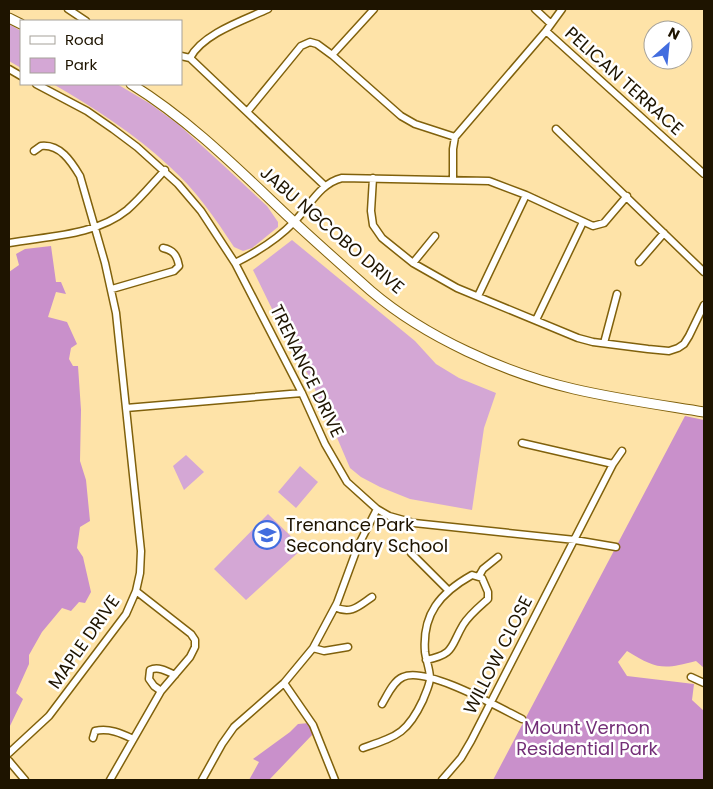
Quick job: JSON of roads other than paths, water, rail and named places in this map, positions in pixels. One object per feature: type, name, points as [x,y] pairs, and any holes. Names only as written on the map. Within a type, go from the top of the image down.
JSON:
[{"type":"main road","name":"JABU NGCOBO DRIVE","points":[[132,85],[178,117],[372,291],[405,315],[439,336],[485,359],[526,375],[573,389],[704,412]]},
{"type":"street","points":[[68,9],[84,20]]},
{"type":"street","points":[[190,58],[204,40],[268,9]]},
{"type":"street","points":[[332,55],[374,9]]},
{"type":"street","points":[[535,9],[551,24]]},
{"type":"street","points":[[453,180],[455,137],[546,31],[562,9]]},
{"type":"street","name":"PELICAN TERRACE","points":[[546,31],[704,174]]},
{"type":"street","points":[[247,112],[301,46],[306,43],[317,44],[401,116],[416,124],[455,137]]},
{"type":"street","points":[[182,56],[190,58],[324,186]]},
{"type":"street","points":[[9,69],[20,75]]},
{"type":"street","name":"TRENANCE DRIVE","points":[[38,85],[107,124],[137,146],[165,170],[202,212],[236,262],[302,393],[325,444],[347,482],[376,509],[389,516],[414,523],[575,540],[616,547]]},
{"type":"street","points":[[556,129],[704,272]]},
{"type":"street","name":"MAPLE DRIVE","points":[[9,753],[49,716],[126,614],[136,591],[140,572],[141,551],[112,289],[80,176],[69,159],[52,146],[41,146],[34,151]]},
{"type":"street","points":[[9,243],[80,232],[114,219],[126,210],[165,170]]},
{"type":"street","points":[[236,262],[256,252],[275,239],[294,222],[324,186],[336,179],[373,178],[496,182],[593,226],[604,223],[626,196]]},
{"type":"street","points":[[373,178],[373,225],[382,238],[413,263],[447,283],[578,338],[593,342],[655,350],[678,348],[684,344],[689,336],[704,305]]},
{"type":"street","points":[[478,296],[526,194]]},
{"type":"street","points":[[536,320],[583,222]]},
{"type":"street","points":[[639,262],[664,233]]},
{"type":"street","points":[[413,263],[436,236]]},
{"type":"street","points":[[112,289],[174,271],[178,266],[177,258],[171,250],[162,248]]},
{"type":"street","points":[[604,343],[618,294]]},
{"type":"street","points":[[126,408],[302,393]]},
{"type":"street","points":[[522,443],[613,464]]},
{"type":"street","name":"WILLOW CLOSE","points":[[442,780],[461,758],[613,464],[622,451]]},
{"type":"street","points":[[202,780],[234,727],[284,683],[313,648],[335,607],[358,546],[376,509]]},
{"type":"street","points":[[411,553],[449,591]]},
{"type":"street","points":[[479,576],[483,569],[498,557]]},
{"type":"street","points":[[363,748],[402,732],[414,719],[425,695],[430,678],[426,660],[424,636],[427,622],[439,600],[449,591],[472,575],[479,576],[482,578],[488,592],[488,600],[475,610],[463,624],[451,649],[441,656],[426,660]]},
{"type":"street","points":[[110,780],[161,691],[190,657],[195,647],[195,640],[192,634],[136,591]]},
{"type":"street","points":[[335,607],[348,611],[372,597]]},
{"type":"street","points":[[313,648],[324,651],[348,647]]},
{"type":"street","points":[[161,691],[149,679],[150,670],[159,668],[175,676]]},
{"type":"street","points":[[382,704],[400,678],[411,674],[458,687],[522,719]]},
{"type":"street","points":[[692,677],[704,683]]},
{"type":"street","points":[[284,683],[313,725],[335,780]]},
{"type":"street","points":[[93,738],[95,731],[100,730],[116,732],[133,739]]},
{"type":"street","points":[[9,761],[25,780]]},
{"type":"place","name":"Trenance Park Secondary School","points":[[267,535]]},
{"type":"park label","name":"Mount Vernon Residential Park","points":[[587,738]]}]
